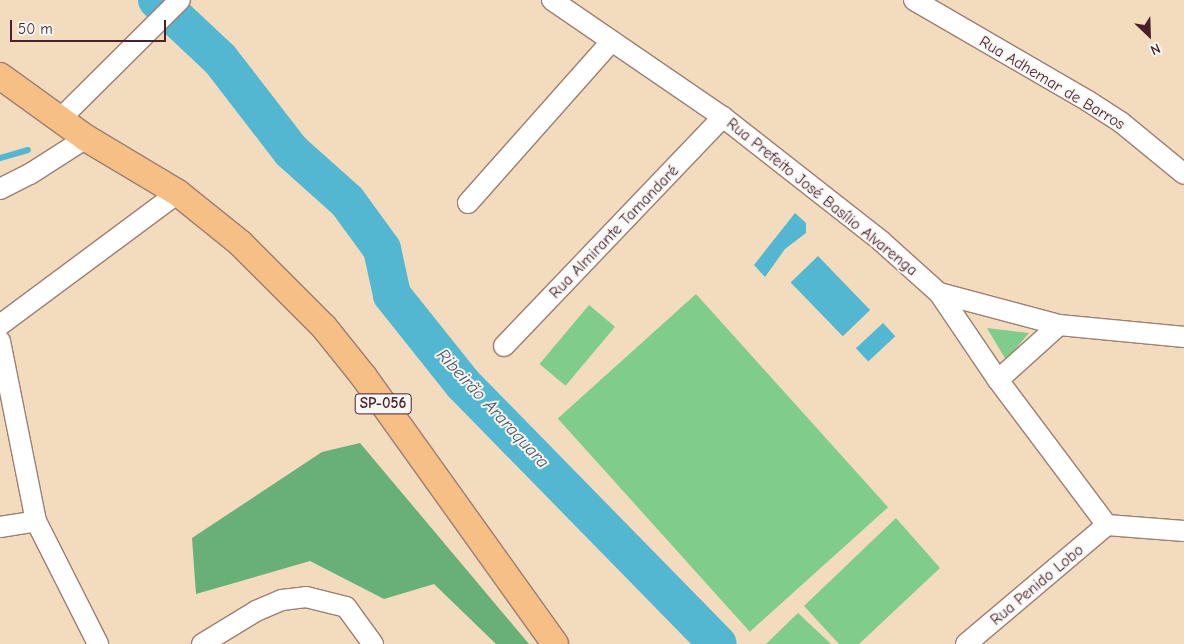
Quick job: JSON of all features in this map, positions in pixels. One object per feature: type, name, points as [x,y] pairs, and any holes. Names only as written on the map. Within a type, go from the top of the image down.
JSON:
[{"type":"main road","name":"SP-056","points":[[0,76],[86,138],[178,193],[240,243],[324,327],[364,377],[555,644]]},
{"type":"street","name":"Rua Prefeito José Basílio Alvarenga","points":[[552,0],[723,117],[881,241],[939,293],[998,380],[1107,525]]},
{"type":"street","name":"Rua Adhemar de Barros","points":[[914,0],[1088,101],[1122,124],[1184,174]]},
{"type":"street","points":[[60,120],[151,32],[179,2]]},
{"type":"street","points":[[468,202],[611,42]]},
{"type":"street","name":"Rua Almirante Tamandaré","points":[[504,346],[723,117]]},
{"type":"street","points":[[0,189],[30,174],[86,138]]},
{"type":"street","points":[[0,325],[178,193]]},
{"type":"street","points":[[939,293],[1059,325],[1184,337]]},
{"type":"street","points":[[998,380],[1059,325]]},
{"type":"street","points":[[0,341],[36,521],[98,644]]},
{"type":"street","points":[[0,527],[36,521]]},
{"type":"street","points":[[1107,525],[1184,532]]},
{"type":"street","name":"Rua Penido Lobo","points":[[966,644],[1107,525]]},
{"type":"street","points":[[202,644],[256,611],[282,600],[306,597],[346,607],[374,644]]},
{"type":"green space","points":[[696,294],[888,507],[750,632],[558,418]]},
{"type":"green space","points":[[589,305],[615,327],[566,386],[540,364]]},
{"type":"green space","points":[[987,328],[1029,333],[1006,360]]},
{"type":"green space","points":[[360,443],[529,644],[496,644],[434,584],[384,599],[310,561],[196,594],[192,538],[322,452]]},
{"type":"green space","points":[[896,518],[940,568],[859,644],[839,644],[804,606]]},
{"type":"green space","points":[[798,613],[831,644],[766,644]]},
{"type":"water","points":[[795,213],[806,223],[806,233],[785,249],[765,277],[754,265]]},
{"type":"water","points":[[818,256],[870,310],[843,336],[791,282]]},
{"type":"water","points":[[883,323],[895,336],[868,361],[856,348]]},
{"type":"waterway","name":"Ribeirão Araraquara","points":[[157,0],[220,59],[291,151],[347,201],[382,249],[392,295],[463,384],[718,644]]},
{"type":"waterway","points":[[0,158],[28,150]]}]
